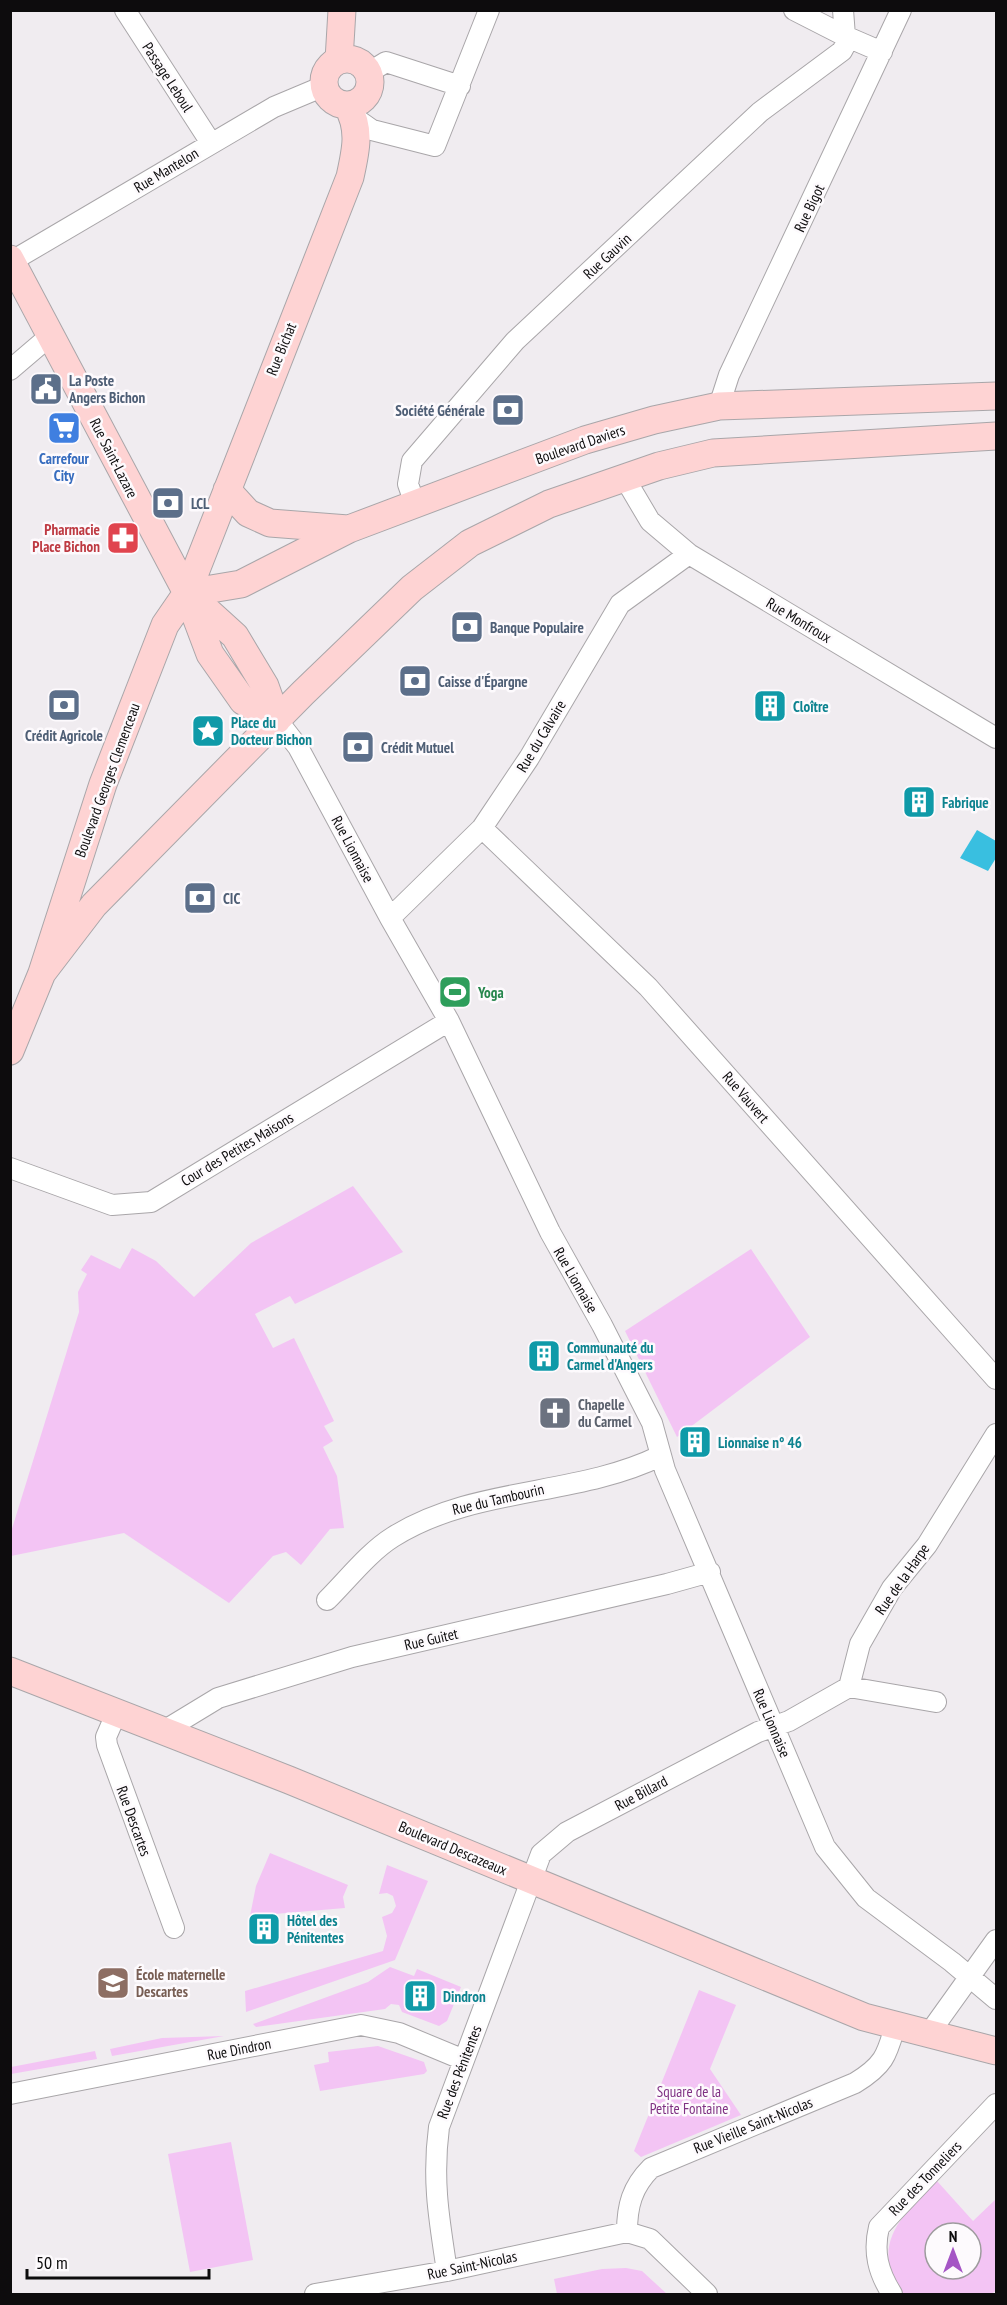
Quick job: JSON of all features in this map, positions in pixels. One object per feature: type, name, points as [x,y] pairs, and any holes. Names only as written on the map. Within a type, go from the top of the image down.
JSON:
[{"type":"main road","points":[[339,60],[342,10]]},
{"type":"main road","points":[[339,60],[358,62],[368,73],[369,88],[351,111],[335,101],[324,86],[326,71],[339,60]]},
{"type":"main road","name":"Rue Bichat","points":[[187,592],[350,177],[358,133],[351,111]]},
{"type":"main road","name":"Rue Saint-Lazare","points":[[11,260],[187,592],[210,654],[243,701],[277,720]]},
{"type":"main road","name":"Boulevard Daviers","points":[[187,592],[241,584],[349,529],[585,441],[654,420],[719,405],[996,396]]},
{"type":"main road","points":[[277,720],[412,588],[470,543],[549,504],[624,477],[712,453],[996,436]]},
{"type":"main road","points":[[227,490],[248,513],[270,523],[349,529]]},
{"type":"main road","name":"Boulevard Georges Clemenceau","points":[[10,1051],[42,973],[103,784],[165,625],[187,592]]},
{"type":"main road","name":"Boulevard Georges Clemenceau","points":[[42,973],[94,905],[277,720]]},
{"type":"main road","name":"Boulevard Descazeaux","points":[[10,1671],[289,1780],[864,2017],[996,2051]]},
{"type":"street","name":"Passage Leboul","points":[[125,10],[211,143]]},
{"type":"street","points":[[351,111],[372,130],[435,146],[489,10]]},
{"type":"street","points":[[794,10],[882,52]]},
{"type":"street","points":[[843,10],[847,37]]},
{"type":"street","name":"Rue Bigot","points":[[719,405],[729,375],[901,10]]},
{"type":"street","name":"Rue Gauvin","points":[[415,504],[408,484],[412,461],[515,341],[760,112],[842,51],[847,37]]},
{"type":"street","points":[[368,73],[386,62],[460,86]]},
{"type":"street","name":"Rue Mantelon","points":[[11,260],[274,107],[324,86]]},
{"type":"street","points":[[10,370],[51,335]]},
{"type":"street","name":"Rue Monfroux","points":[[624,477],[650,521],[689,554],[996,738]]},
{"type":"street","name":"Rue du Calvaire","points":[[390,918],[482,828],[529,758],[620,604],[689,554]]},
{"type":"street","name":"Rue Lionnaise","points":[[277,720],[298,747],[390,918],[449,1021],[550,1232],[602,1325],[652,1423],[660,1456],[710,1572],[772,1727],[825,1847],[866,1898],[996,1999]]},
{"type":"street","name":"Rue Vauvert","points":[[482,828],[648,987],[996,1379]]},
{"type":"street","name":"Cour des Petites Maisons","points":[[10,1168],[106,1204],[151,1202],[449,1021]]},
{"type":"street","name":"Rue de la Harpe","points":[[849,1687],[860,1644],[892,1588],[927,1545],[996,1434]]},
{"type":"street","name":"Rue du Tambourin","points":[[327,1600],[384,1544],[422,1522],[454,1508],[605,1476],[660,1456]]},
{"type":"street","name":"Rue Guitet","points":[[162,1732],[218,1698],[352,1657],[710,1572]]},
{"type":"street","points":[[772,1727],[789,1721],[849,1687],[936,1702]]},
{"type":"street","name":"Rue Descartes","points":[[116,1714],[106,1737],[107,1745],[174,1928]]},
{"type":"street","name":"Rue Billard","points":[[532,1881],[541,1854],[567,1832],[758,1732],[772,1727]]},
{"type":"street","name":"Rue des Pénitentes","points":[[447,2271],[435,2193],[434,2163],[439,2127],[532,1881]]},
{"type":"street","points":[[928,2035],[996,1940]]},
{"type":"street","name":"Rue Dindron","points":[[10,2094],[361,2025],[399,2034],[464,2060]]},
{"type":"street","name":"Rue Vieille Saint-Nicolas","points":[[627,2232],[627,2212],[631,2195],[651,2168],[855,2083],[874,2072],[887,2055],[895,2026]]},
{"type":"street","name":"Rue des Tonneliers","points":[[892,2295],[878,2266],[876,2239],[879,2227],[996,2104]]},
{"type":"street","points":[[627,2232],[650,2239],[707,2295]]},
{"type":"street","name":"Rue Saint-Nicolas","points":[[315,2295],[447,2271],[627,2232]]},
{"type":"green space","points":[[353,1186],[403,1252],[295,1304],[290,1296],[255,1314],[273,1348],[294,1338],[334,1421],[324,1426],[333,1441],[323,1447],[337,1476],[344,1528],[330,1529],[301,1565],[286,1552],[273,1556],[229,1603],[124,1533],[11,1556],[11,1532],[79,1312],[78,1292],[87,1274],[81,1270],[91,1255],[120,1269],[132,1248],[156,1261],[194,1297],[251,1243]]},
{"type":"green space","points":[[751,1249],[810,1337],[677,1437],[625,1331]]},
{"type":"green space","points":[[270,1853],[348,1885],[343,1897],[345,1908],[250,1916],[256,1886]]},
{"type":"green space","points":[[387,1865],[428,1881],[395,1960],[246,2012],[245,1991],[383,1951],[387,1936],[382,1917],[392,1913],[396,1906],[393,1896],[387,1893],[379,1894]]},
{"type":"green space","points":[[390,1967],[414,1976],[417,1969],[461,1987],[447,2021],[439,2026],[402,2012],[399,2005],[391,2004],[385,2009],[256,2027],[253,2024],[368,1982]]},
{"type":"green space","name":"Square de la Petite Fontaine","points":[[699,1990],[736,2005],[710,2069],[741,2115],[641,2157],[634,2151]]},
{"type":"green space","points":[[224,2036],[112,2056],[110,2049],[162,2038]]},
{"type":"green space","points":[[378,2046],[424,2062],[427,2071],[424,2074],[320,2091],[314,2065],[329,2062],[328,2052]]},
{"type":"green space","points":[[95,2051],[97,2059],[11,2074],[11,2067]]},
{"type":"green space","points":[[231,2142],[253,2260],[190,2272],[168,2154]]},
{"type":"green space","points":[[937,2181],[973,2221],[996,2199],[996,2291],[991,2294],[902,2294],[893,2276],[889,2260],[889,2245],[894,2232],[912,2206]]},
{"type":"green space","points":[[626,2268],[642,2271],[667,2294],[557,2294],[554,2279],[602,2269]]},
{"type":"water","points":[[977,830],[996,841],[996,858],[988,871],[960,858]]},
{"type":"place","name":"La Poste Angers Bichon","points":[[46,389]]},
{"type":"place","name":"Société Générale","points":[[508,410]]},
{"type":"place","name":"Carrefour City","points":[[64,428]]},
{"type":"place","name":"LCL","points":[[168,503]]},
{"type":"place","name":"Pharmacie Place Bichon","points":[[123,538]]},
{"type":"place","name":"Banque Populaire","points":[[467,627]]},
{"type":"place","name":"Caisse d'Épargne","points":[[415,681]]},
{"type":"place","name":"Crédit Agricole","points":[[64,705]]},
{"type":"place","name":"Cloître","points":[[770,706]]},
{"type":"place","name":"Place du Docteur Bichon","points":[[208,731]]},
{"type":"place","name":"Crédit Mutuel","points":[[358,747]]},
{"type":"place","name":"Fabrique","points":[[919,802]]},
{"type":"place","name":"CIC","points":[[200,898]]},
{"type":"place","name":"Yoga","points":[[455,992]]},
{"type":"place","name":"Communauté du Carmel d'Angers","points":[[544,1356]]},
{"type":"place","name":"Chapelle du Carmel","points":[[555,1413]]},
{"type":"place","name":"Lionnaise n° 46","points":[[695,1442]]},
{"type":"place","name":"Hôtel des Pénitentes","points":[[264,1929]]},
{"type":"place","name":"École maternelle Descartes","points":[[113,1983]]},
{"type":"place","name":"Dindron","points":[[420,1996]]}]
